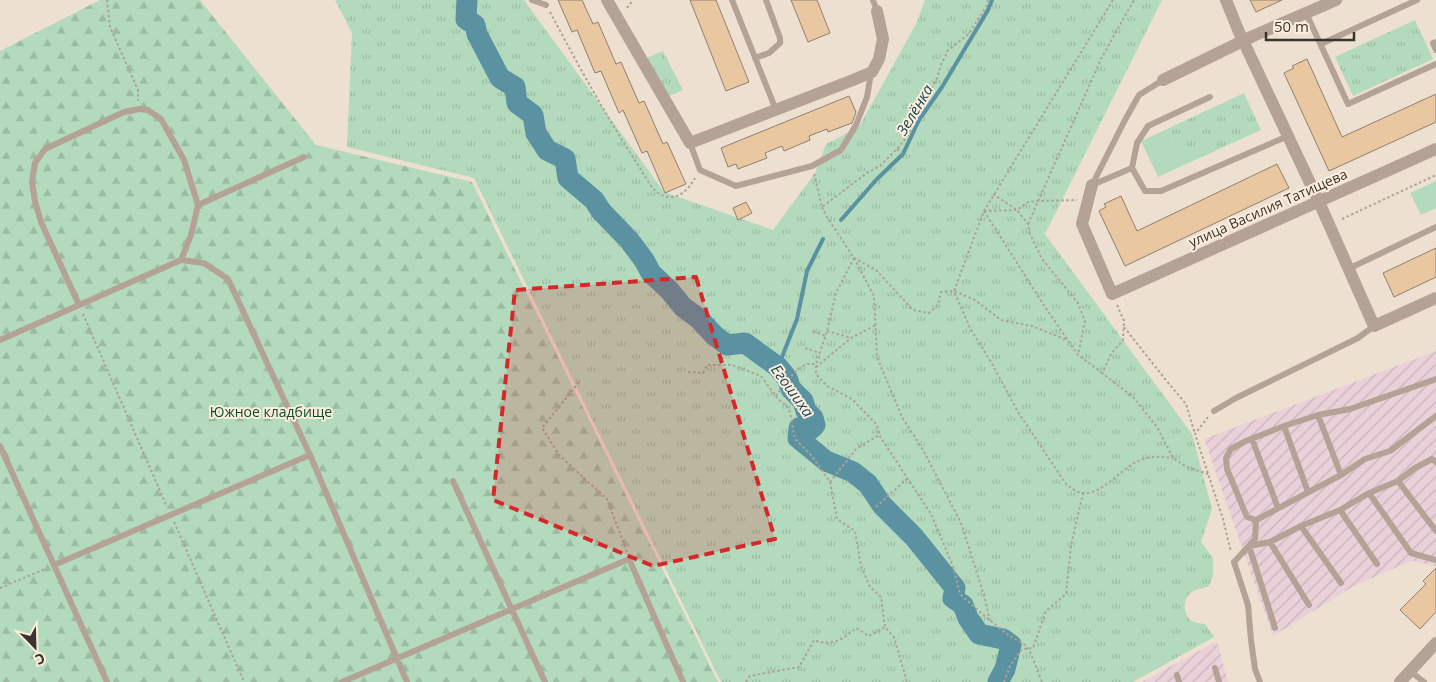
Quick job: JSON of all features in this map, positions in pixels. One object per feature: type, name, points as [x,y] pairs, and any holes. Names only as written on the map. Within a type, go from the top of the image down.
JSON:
[{"type":"street","points":[[607,0],[690,143],[872,72],[879,59],[883,39],[875,5]]},
{"type":"street","points":[[1226,0],[1374,326],[1436,298]]},
{"type":"street","points":[[1163,80],[1253,36],[1336,0]]},
{"type":"street","name":"улица Василия Татищева","points":[[1112,294],[1436,149]]},
{"type":"street","points":[[1092,185],[1082,224],[1112,294]]},
{"type":"street","points":[[1400,682],[1436,643]]},
{"type":"lane","points":[[532,0],[546,5]]},
{"type":"lane","points":[[732,0],[776,110]]},
{"type":"lane","points":[[755,58],[769,52],[780,43],[780,38],[766,0]]},
{"type":"lane","points":[[1320,44],[1417,0]]},
{"type":"lane","points":[[1306,13],[1348,104],[1436,64]]},
{"type":"lane","points":[[1436,42],[1433,43],[1436,50]]},
{"type":"lane","points":[[690,143],[700,170],[736,186],[812,166],[841,150],[856,125],[872,72]]},
{"type":"lane","points":[[1092,185],[1139,95],[1163,80]]},
{"type":"lane","points":[[1210,97],[1148,126],[1137,143],[1132,168],[1145,191],[1161,191],[1288,136]]},
{"type":"lane","points":[[79,305],[41,222],[34,201],[32,182],[35,164],[45,149],[124,112],[139,109],[148,110],[161,119],[184,160],[198,205],[191,235],[181,260]]},
{"type":"lane","points":[[198,205],[304,157]]},
{"type":"lane","points":[[1092,185],[1132,168]]},
{"type":"lane","points":[[1348,269],[1436,227]]},
{"type":"lane","points":[[0,340],[181,260],[204,263],[228,279],[310,455],[407,682]]},
{"type":"lane","points":[[1214,411],[1236,398],[1358,338],[1374,326]]},
{"type":"lane","points":[[1436,380],[1350,409],[1318,415],[1252,439],[1231,449],[1226,458],[1227,469],[1247,517],[1256,520],[1341,475],[1365,459],[1390,450],[1436,416]]},
{"type":"lane","points":[[1318,415],[1341,475]]},
{"type":"lane","points":[[1284,426],[1308,492]]},
{"type":"lane","points":[[1252,439],[1278,508]]},
{"type":"lane","points":[[0,446],[107,682]]},
{"type":"lane","points":[[54,565],[310,455]]},
{"type":"lane","points":[[1249,546],[1270,542],[1301,526],[1340,510],[1369,493],[1398,481],[1415,468],[1432,459],[1436,462]]},
{"type":"lane","points":[[454,481],[545,682]]},
{"type":"lane","points":[[1398,481],[1436,530]]},
{"type":"lane","points":[[1369,493],[1411,553],[1436,560]]},
{"type":"lane","points":[[1340,510],[1377,564]]},
{"type":"lane","points":[[1256,520],[1255,538],[1234,562],[1248,605],[1251,640],[1260,682]]},
{"type":"lane","points":[[1301,526],[1341,583]]},
{"type":"lane","points":[[1270,542],[1309,605]]},
{"type":"lane","points":[[1249,546],[1275,628]]},
{"type":"lane","points":[[342,682],[629,559],[683,682]]},
{"type":"lane","points":[[1215,668],[1219,682]]},
{"type":"lane","points":[[1410,670],[1424,682]]},
{"type":"lane","points":[[1177,675],[1179,682]]},
{"type":"path","points":[[107,0],[110,27],[138,90],[139,109]]},
{"type":"path","points":[[822,207],[868,172],[880,166],[909,134],[914,116],[936,81],[948,50],[969,34],[986,7],[988,0]]},
{"type":"path","points":[[1113,0],[993,194],[984,211],[954,291],[970,328],[1018,412],[1066,484],[1075,491],[1083,493],[1093,492],[1110,482],[1134,463],[1158,456],[1173,458],[1187,467],[1208,474]]},
{"type":"path","points":[[1028,224],[1102,57],[1134,0]]},
{"type":"path","points":[[546,5],[618,136],[656,192],[668,197],[682,195],[689,188],[700,170]]},
{"type":"path","points":[[896,149],[902,153]]},
{"type":"path","points":[[814,173],[822,207],[854,258],[874,296],[877,356],[902,417],[961,523],[984,594],[990,621]]},
{"type":"path","points":[[1342,219],[1436,175]]},
{"type":"path","points":[[993,194],[1017,210],[1028,224],[1030,234],[1042,259],[1078,303],[1085,321],[1078,355]]},
{"type":"path","points":[[984,211],[1017,210],[1028,202],[1037,201],[1088,200]]},
{"type":"path","points":[[984,211],[1042,304],[1078,355],[1133,397],[1157,427],[1173,458]]},
{"type":"path","points":[[854,258],[876,270],[913,310],[929,312],[938,305],[941,292],[954,291],[975,300],[1001,320],[1032,326],[1067,340]]},
{"type":"path","points":[[854,258],[836,293],[826,336],[816,365],[816,374],[827,386],[852,399],[877,425],[879,434],[931,514],[952,566],[960,594],[990,621],[1025,645],[1031,654],[1042,682]]},
{"type":"path","points":[[1102,373],[1111,354],[1123,340],[1124,320],[1112,294]]},
{"type":"path","points":[[79,305],[244,682]]},
{"type":"path","points":[[776,396],[784,384],[800,368],[808,364],[816,365],[851,338],[876,326]]},
{"type":"path","points":[[1124,327],[1186,404],[1223,519],[1234,562]]},
{"type":"path","points":[[813,331],[826,336]]},
{"type":"path","points":[[827,331],[851,338]]},
{"type":"path","points":[[805,348],[820,354]]},
{"type":"path","points":[[688,372],[703,373],[706,365],[732,365],[761,376],[776,396],[789,408],[796,438],[812,456],[830,482],[837,519],[855,531],[861,566],[870,587],[881,597],[885,627],[894,637],[907,682]]},
{"type":"path","points":[[579,382],[542,428],[560,456],[607,499],[629,559]]},
{"type":"path","points":[[1195,434],[1214,411]]},
{"type":"path","points":[[830,482],[856,448],[879,434]]},
{"type":"path","points":[[876,507],[908,478]]},
{"type":"path","points":[[1004,682],[1010,666],[1022,649],[1033,648],[1046,611],[1066,594],[1070,546],[1083,493]]},
{"type":"path","points":[[0,588],[54,565]]},
{"type":"path","points":[[746,682],[750,676],[799,667],[814,640],[824,644],[843,638],[856,628],[869,636],[885,627]]},
{"type":"highlighted area","points":[[696,277],[775,539],[653,566],[493,500],[515,290]]},
{"type":"shaded area","points":[[1436,351],[1436,566],[1411,561],[1354,586],[1273,636],[1204,439]]},
{"type":"shaded area","points":[[1217,641],[1228,682],[1142,682]]},
{"type":"green space","name":"Южное кладбище","points":[[100,0],[200,0],[316,145],[472,182],[718,682],[0,682],[0,51]]},
{"type":"green space","points":[[335,0],[524,0],[664,192],[773,230],[815,173],[826,144],[859,127],[916,24],[925,0],[1162,0],[1045,234],[1192,434],[1212,509],[1201,542],[1213,558],[1213,576],[1209,586],[1195,590],[1187,597],[1185,609],[1190,620],[1205,624],[1214,637],[1133,682],[721,682],[474,178],[347,147],[352,33]]},
{"type":"green space","points":[[1415,20],[1433,59],[1353,96],[1335,57]]},
{"type":"green space","points":[[663,51],[683,90],[667,97],[645,59]]},
{"type":"green space","points":[[1244,93],[1261,130],[1184,165],[1167,129]]},
{"type":"green space","points":[[1167,129],[1184,165],[1158,177],[1141,141]]},
{"type":"green space","points":[[1436,181],[1436,208],[1421,215],[1410,193]]},
{"type":"building","points":[[558,0],[582,0],[593,24],[598,22],[616,64],[621,62],[639,103],[644,101],[663,144],[667,142],[686,184],[665,193],[647,151],[642,153],[623,110],[619,113],[601,71],[595,73],[577,30],[572,32]]},
{"type":"building","points":[[690,0],[716,0],[749,82],[726,91]]},
{"type":"building","points":[[791,0],[817,0],[830,33],[808,42]]},
{"type":"building","points":[[1250,0],[1282,0],[1256,12]]},
{"type":"building","points":[[1307,59],[1342,137],[1436,94],[1436,122],[1329,171],[1284,73],[1294,68],[1292,66]]},
{"type":"building","points":[[849,96],[856,112],[852,123],[828,132],[827,129],[809,136],[810,140],[784,151],[782,146],[765,153],[767,158],[738,169],[736,164],[728,167],[721,148]]},
{"type":"building","points":[[1277,164],[1289,188],[1125,266],[1099,211],[1106,207],[1104,204],[1121,196],[1137,231]]},
{"type":"building","points":[[746,202],[752,213],[738,220],[733,208]]},
{"type":"building","points":[[1436,248],[1436,277],[1394,297],[1383,273]]},
{"type":"building","points":[[1436,568],[1436,612],[1420,629],[1400,610],[1426,584],[1423,581]]},
{"type":"waterway","name":"Егошиха","points":[[467,0],[466,19],[475,25],[477,34],[500,78],[515,87],[517,103],[533,115],[536,133],[547,150],[565,159],[568,178],[594,200],[601,211],[629,240],[651,273],[683,307],[698,318],[714,335],[727,345],[745,343],[778,367],[787,378],[791,389],[803,401],[806,411],[813,418],[815,425],[811,429],[799,428],[798,438],[826,461],[853,472],[868,484],[882,505],[914,537],[955,588],[953,598],[963,605],[968,618],[979,634],[1003,639],[1011,645],[1005,669],[998,682]]},
{"type":"waterway","name":"Зелёнка","points":[[841,220],[877,179],[903,154],[919,120],[942,87],[988,10],[992,0]]},
{"type":"waterway","name":"Зелёнка","points":[[778,367],[797,319],[807,271],[823,239]]}]
